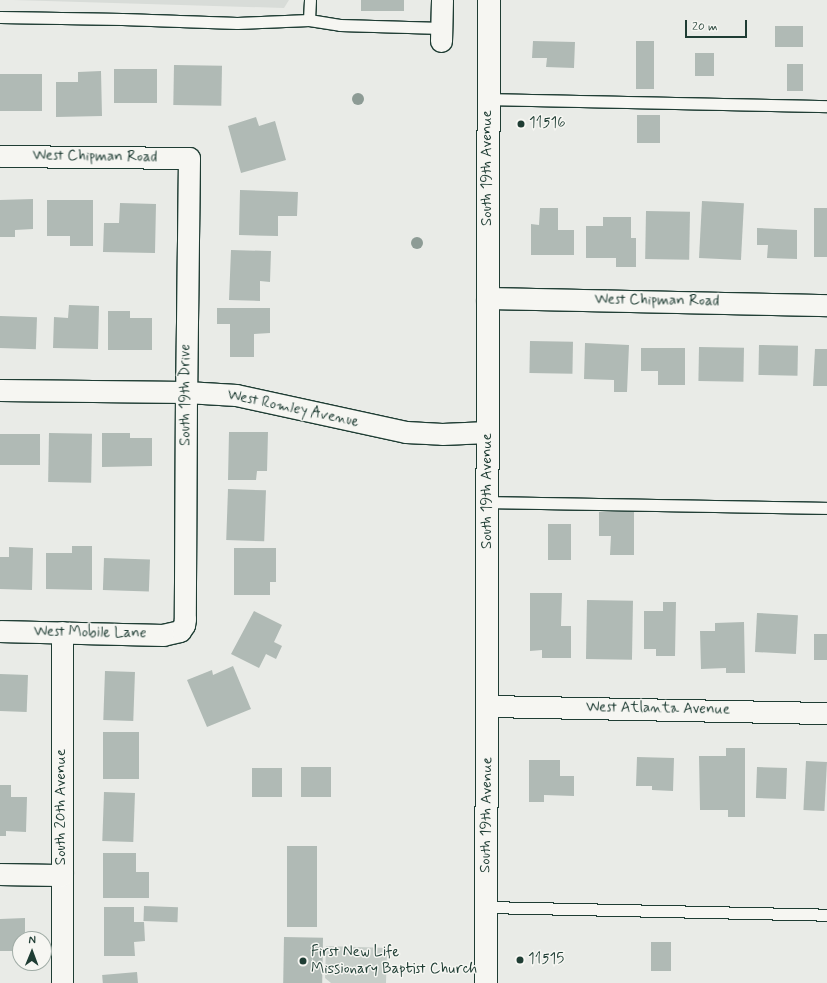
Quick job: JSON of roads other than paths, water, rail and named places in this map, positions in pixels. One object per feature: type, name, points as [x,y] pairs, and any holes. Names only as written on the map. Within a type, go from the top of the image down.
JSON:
[{"type":"main road","name":"South 19th Avenue","points":[[486,983],[489,0]]},
{"type":"street","points":[[441,35],[442,0]]},
{"type":"street","name":"West Chipman Road","points":[[0,156],[190,158]]},
{"type":"street","name":"South 19th Drive","points":[[180,632],[185,619],[186,392],[190,158]]},
{"type":"street","name":"West Chipman Road","points":[[487,298],[827,305]]},
{"type":"street","name":"West Romley Avenue","points":[[0,390],[186,392],[236,395],[406,432],[442,434],[488,432]]},
{"type":"street","name":"West Mobile Lane","points":[[0,631],[163,635],[180,632]]},
{"type":"street","name":"South 20th Avenue","points":[[62,632],[62,983]]},
{"type":"street","name":"West Atlanta Avenue","points":[[488,706],[827,713]]},
{"type":"street","points":[[0,874],[62,875]]},
{"type":"lane","points":[[310,0],[310,20]]},
{"type":"lane","points":[[0,17],[237,23],[310,20],[340,25],[441,35]]},
{"type":"lane","points":[[488,99],[827,106]]},
{"type":"lane","points":[[488,502],[827,508]]},
{"type":"lane","points":[[486,907],[827,915]]},
{"type":"place","name":"11516","points":[[521,124]]},
{"type":"place","name":"11515","points":[[520,960]]},
{"type":"place","name":"First New Life Missionary Baptist Church","points":[[303,961]]}]
